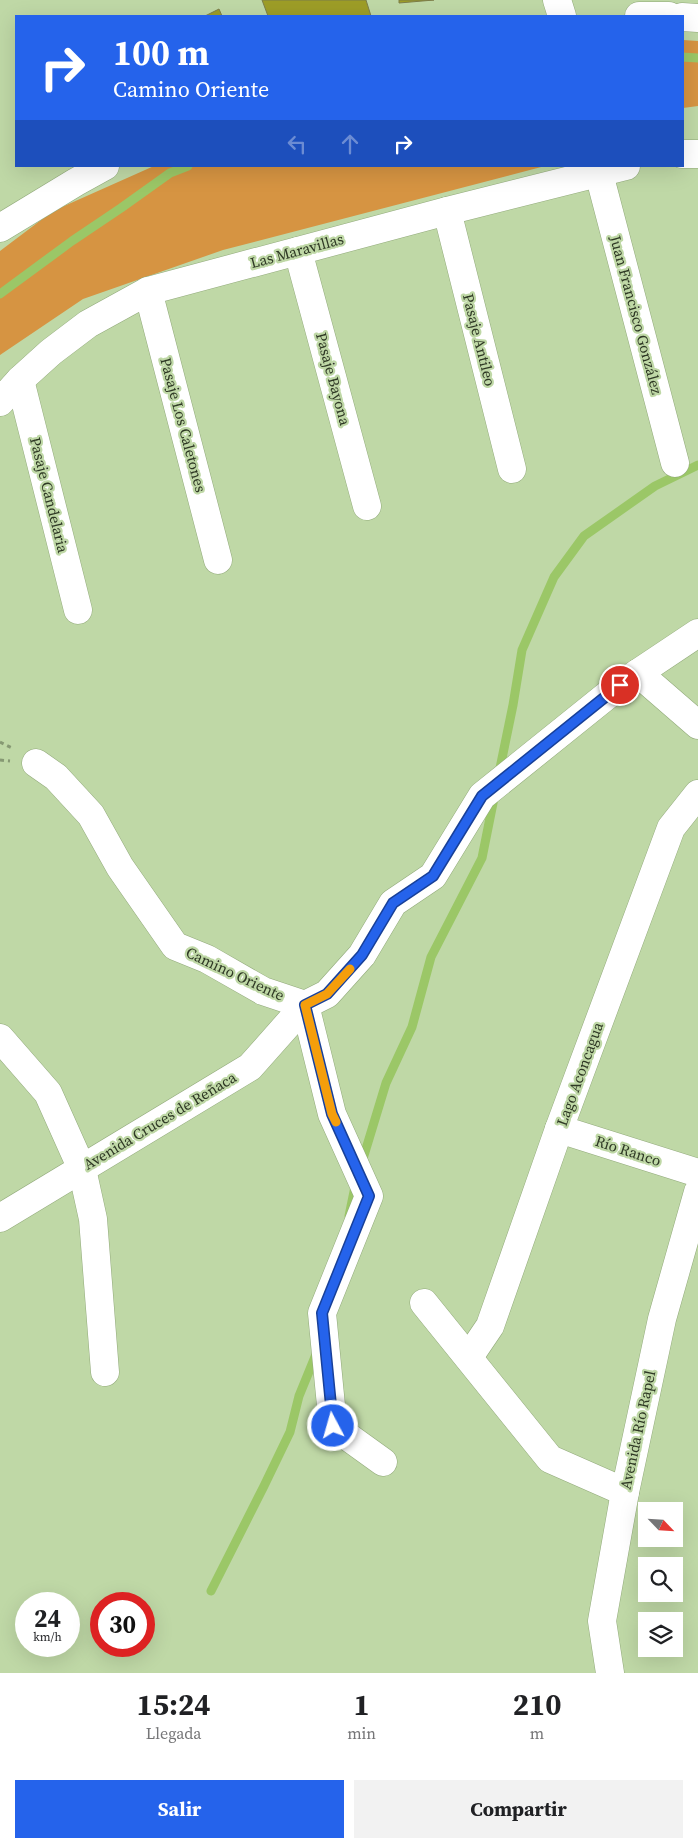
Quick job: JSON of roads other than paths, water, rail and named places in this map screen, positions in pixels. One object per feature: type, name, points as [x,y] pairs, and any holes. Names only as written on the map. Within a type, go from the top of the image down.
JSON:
[{"type":"street","points":[[557,0],[562,15]]},
{"type":"street","points":[[684,17],[698,18]]},
{"type":"street","points":[[684,154],[698,154]]},
{"type":"street","points":[[0,228],[103,167]]},
{"type":"street","name":"Las Maravillas","points":[[0,402],[20,380],[51,352],[88,324],[148,291],[598,170],[619,167]]},
{"type":"street","name":"Juan Francisco González","points":[[598,170],[675,463]]},
{"type":"street","name":"Pasaje Antileo","points":[[447,211],[512,469]]},
{"type":"street","name":"Pasaje Bayona","points":[[298,251],[367,506]]},
{"type":"street","name":"Pasaje Los Caletones","points":[[148,291],[218,560]]},
{"type":"street","name":"Pasaje Candelaria","points":[[20,380],[78,610]]},
{"type":"street","points":[[383,1462],[333,1426],[322,1313],[369,1196],[332,1114],[305,1005],[327,994],[362,955],[393,903],[433,876],[482,796],[620,685],[698,633]]},
{"type":"street","points":[[638,674],[698,725]]},
{"type":"street","name":"Camino Oriente","points":[[36,763],[56,777],[91,815],[120,867],[175,946],[207,959],[263,991],[305,1005]]},
{"type":"street","name":"Lago Aconcagua","points":[[469,1357],[490,1326],[559,1129],[671,828],[698,794]]},
{"type":"street","name":"Avenida Cruces de Reñaca","points":[[0,1218],[250,1067],[305,1005]]},
{"type":"street","points":[[0,1038],[48,1092],[82,1168],[93,1219],[105,1372]]},
{"type":"street","name":"Río Ranco","points":[[559,1129],[698,1173]]},
{"type":"street","name":"Avenida Río Rapel","points":[[610,1673],[602,1621],[625,1492],[662,1319],[698,1192]]},
{"type":"street","points":[[424,1303],[550,1459],[625,1492]]},
{"type":"waterway","points":[[684,57],[698,58]]},
{"type":"waterway","points":[[0,294],[170,173],[185,167]]},
{"type":"waterway","points":[[499,773],[522,650],[554,577],[584,536],[655,486],[698,465]]},
{"type":"waterway","points":[[362,1162],[386,1083],[412,1027],[431,957],[482,858],[495,793]]},
{"type":"waterway","points":[[349,1216],[356,1182]]},
{"type":"waterway","points":[[211,1591],[290,1432],[299,1396],[317,1352]]}]
